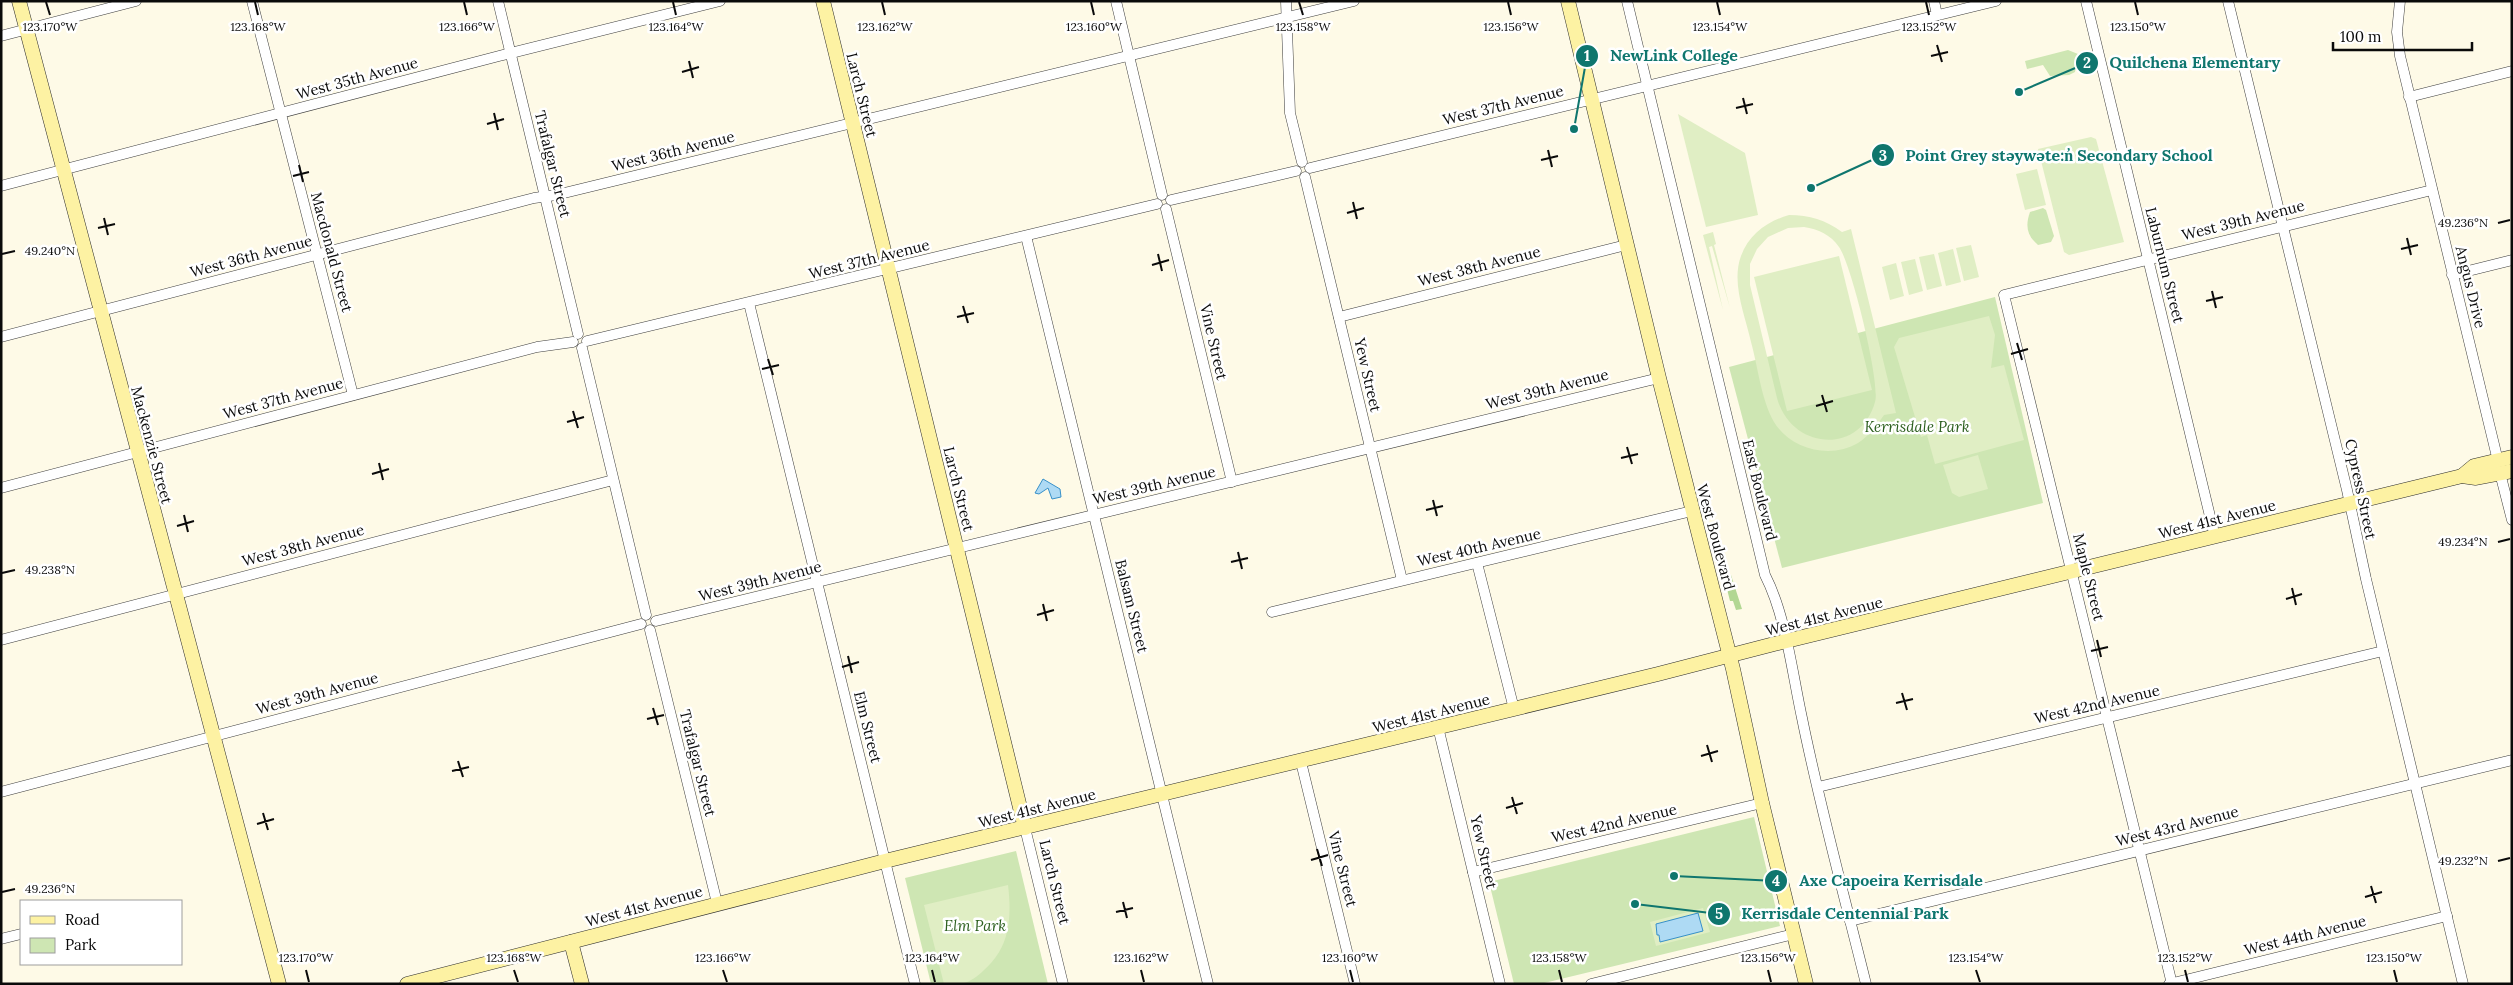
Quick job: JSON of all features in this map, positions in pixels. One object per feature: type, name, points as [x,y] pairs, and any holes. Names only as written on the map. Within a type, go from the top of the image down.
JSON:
[{"type":"main road","name":"Mackenzie Street","points":[[19,1],[212,737],[279,984]]},
{"type":"main road","name":"Larch Street","points":[[822,1],[1025,828]]},
{"type":"main road","name":"West Boulevard","points":[[1568,1],[1658,378],[1730,656],[1762,803],[1806,984]]},
{"type":"main road","name":"West 41st Avenue","points":[[407,984],[885,861],[1301,762],[2462,476],[2476,478],[2503,468],[2512,457]]},
{"type":"main road","points":[[571,942],[582,984]]},
{"type":"street","points":[[1,36],[136,1]]},
{"type":"street","name":"Macdonald Street","points":[[252,1],[353,395]]},
{"type":"street","name":"Trafalgar Street","points":[[498,1],[545,196],[575,338]]},
{"type":"street","name":"West 35th Avenue","points":[[1,186],[720,1]]},
{"type":"street","name":"Vine Street","points":[[1116,1],[1232,482]]},
{"type":"street","name":"Yew Street","points":[[1286,1],[1285,18],[1290,113],[1306,169],[1402,580]]},
{"type":"street","name":"West 36th Avenue","points":[[1,337],[545,196],[1354,1]]},
{"type":"street","name":"East Boulevard","points":[[1627,1],[1763,566],[1772,589],[1786,641],[1818,787],[1866,984]]},
{"type":"street","points":[[1934,1],[1937,15]]},
{"type":"street","name":"West 37th Avenue","points":[[585,345],[888,269],[1296,172],[1297,166],[1306,169],[1590,98],[1647,86],[1996,1]]},
{"type":"street","name":"Laburnum Street","points":[[2086,1],[2215,537]]},
{"type":"street","name":"Cypress Street","points":[[2228,1],[2284,226],[2463,984]]},
{"type":"street","name":"Angus Drive","points":[[2400,1],[2398,45],[2409,97],[2452,274],[2503,468],[2512,520]]},
{"type":"street","points":[[2409,97],[2512,71]]},
{"type":"street","name":"West 39th Avenue","points":[[2004,295],[2147,258],[2432,190]]},
{"type":"street","name":"Balsam Street","points":[[1026,236],[1208,984]]},
{"type":"street","name":"West 38th Avenue","points":[[1339,316],[1626,245]]},
{"type":"street","points":[[2452,274],[2512,260]]},
{"type":"street","name":"Maple Street","points":[[2004,295],[2171,984]]},
{"type":"street","name":"Elm Street","points":[[749,303],[915,984]]},
{"type":"street","points":[[575,338],[585,335],[585,345]]},
{"type":"street","name":"West 37th Avenue","points":[[1,488],[575,338]]},
{"type":"street","name":"Trafalgar Street","points":[[585,345],[613,480],[717,904]]},
{"type":"street","name":"West 39th Avenue","points":[[1,792],[648,622],[817,583],[1658,378]]},
{"type":"street","name":"West 38th Avenue","points":[[1,640],[613,480]]},
{"type":"street","name":"West 40th Avenue","points":[[1272,612],[1692,511]]},
{"type":"street","points":[[1477,563],[1514,709]]},
{"type":"street","name":"West 42nd Avenue","points":[[1818,787],[2383,651]]},
{"type":"street","name":"Yew Street","points":[[1438,727],[1500,984]]},
{"type":"street","name":"West 43rd Avenue","points":[[1850,920],[2512,760]]},
{"type":"street","name":"Vine Street","points":[[1301,762],[1355,984]]},
{"type":"street","name":"West 42nd Avenue","points":[[1473,872],[1762,803]]},
{"type":"street","name":"Larch Street","points":[[1025,828],[1063,984]]},
{"type":"street","name":"West 44th Avenue","points":[[2171,984],[2447,916]]},
{"type":"street","points":[[1,939],[20,934]]},
{"type":"street","points":[[1591,984],[1794,934]]},
{"type":"green space","points":[[2068,50],[2078,54],[2075,72],[2069,75],[2050,76],[2043,65],[2027,69],[2025,61]]},
{"type":"green space","points":[[1678,114],[1745,153],[1758,215],[1706,227]]},
{"type":"green space","points":[[2091,137],[2096,139],[2124,242],[2069,255],[2064,252],[2038,149]]},
{"type":"green space","points":[[2037,169],[2046,205],[2025,210],[2016,174]]},
{"type":"green space","points":[[2043,208],[2046,210],[2054,236],[2051,242],[2038,245],[2029,234],[2028,222],[2030,212]]},
{"type":"green space","points":[[1789,215],[1811,217],[1830,224],[1842,232],[1851,229],[1896,413],[1884,415],[1866,437],[1847,448],[1824,451],[1812,449],[1790,439],[1781,432],[1774,422],[1763,393],[1740,299],[1738,266],[1744,248],[1754,235],[1774,221]],"holes":[[[1788,228],[1809,228],[1824,233],[1832,239],[1839,247],[1851,275],[1864,324],[1876,391],[1875,402],[1867,419],[1855,431],[1841,438],[1826,440],[1810,436],[1796,428],[1785,415],[1777,398],[1750,285],[1750,264],[1757,249],[1768,237]]]},
{"type":"green space","points":[[1713,232],[1716,244],[1714,245],[1730,308],[1712,246],[1709,247],[1723,310],[1703,235]]},
{"type":"green space","points":[[1971,245],[1979,277],[1964,281],[1956,248]]},
{"type":"green space","points":[[1953,249],[1961,282],[1946,286],[1938,253]]},
{"type":"green space","points":[[1934,254],[1942,286],[1927,290],[1919,257]]},
{"type":"green space","points":[[1839,256],[1872,390],[1787,411],[1754,277]]},
{"type":"green space","points":[[1915,259],[1923,291],[1909,295],[1901,262]]},
{"type":"green space","points":[[1896,263],[1904,296],[1890,300],[1882,267]]},
{"type":"green space","name":"Kerrisdale Park","points":[[1995,297],[2043,503],[1782,568],[1729,367]]},
{"type":"green space","points":[[1989,316],[1995,335],[1991,368],[2004,365],[2024,440],[1935,464],[1927,435],[1921,437],[1894,347],[1899,338]]},
{"type":"green space","points":[[1978,455],[1988,489],[1959,497],[1952,493],[1943,465]]},
{"type":"green space","points":[[1731,575],[1742,609],[1736,610],[1733,601],[1730,601],[1724,577]]},
{"type":"green space","points":[[1754,817],[1780,926],[1540,984],[1514,984],[1489,882]]},
{"type":"green space","name":"Elm Park","points":[[1016,851],[1048,984],[931,984],[905,878]]},
{"type":"green space","points":[[1008,885],[1009,921],[1004,942],[999,952],[983,971],[971,980],[958,984],[944,984],[924,905]]},
{"type":"green space","points":[[1703,908],[1710,932],[1656,946],[1650,922]]},
{"type":"water","points":[[1043,479],[1060,489],[1061,497],[1052,499],[1048,488],[1039,494],[1035,493]]},
{"type":"water","points":[[1698,913],[1703,931],[1660,942],[1656,924]]},
{"type":"place","name":"Quilchena Elementary","points":[[2019,92]]},
{"type":"place","name":"NewLink College","points":[[1574,129]]},
{"type":"place","name":"Point Grey stəywəte:n̓ Secondary School","points":[[1811,188]]},
{"type":"place","name":"Axe Capoeira Kerrisdale","points":[[1674,876]]},
{"type":"place","name":"Kerrisdale Centennial Park","points":[[1635,904]]}]
